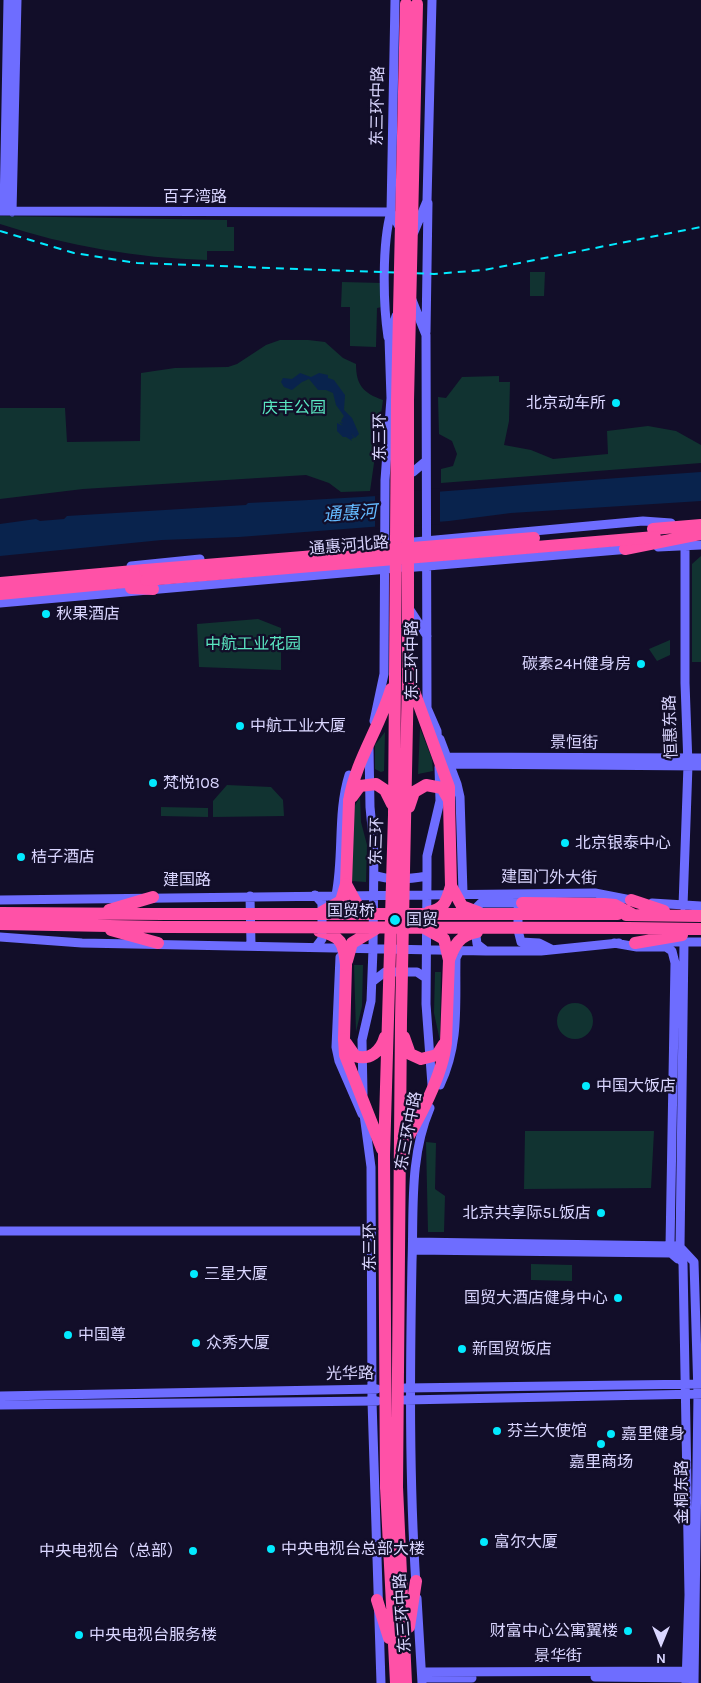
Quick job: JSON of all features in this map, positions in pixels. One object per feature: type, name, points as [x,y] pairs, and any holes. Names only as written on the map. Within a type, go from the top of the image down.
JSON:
[{"type":"highway","name":"东三环","points":[[391,1487],[400,1152],[405,827],[397,400],[408,2]]},
{"type":"highway","points":[[625,549],[700,529]]},
{"type":"highway","name":"通惠河北路","points":[[0,594],[700,529]]},
{"type":"highway","name":"通惠河北路","points":[[0,582],[93,574],[148,580]]},
{"type":"highway","name":"东三环","points":[[402,673],[394,814],[384,1155],[391,1487],[400,1663],[406,1683]]},
{"type":"highway","points":[[318,913],[341,901],[346,884],[351,787],[402,673]]},
{"type":"highway","points":[[402,673],[448,787],[449,801],[451,886],[447,902],[441,909],[419,914]]},
{"type":"highway","points":[[349,801],[360,786],[376,784],[389,797],[394,814]]},
{"type":"highway","points":[[405,827],[412,796],[420,787],[437,786],[442,788],[449,801]]},
{"type":"highway","points":[[346,884],[358,906],[380,920],[352,943],[346,966]]},
{"type":"highway","points":[[451,886],[462,906],[488,915]]},
{"type":"highway","points":[[80,925],[153,897]]},
{"type":"highway","points":[[631,900],[701,916]]},
{"type":"highway","points":[[522,904],[615,905],[634,915],[681,911]]},
{"type":"highway","points":[[0,913],[164,921]]},
{"type":"highway","name":"国贸桥","points":[[164,921],[318,913],[380,920],[418,928],[628,928],[701,931]]},
{"type":"highway","name":"国贸桥","points":[[164,921],[298,927],[380,920],[419,914],[634,915]]},
{"type":"highway","points":[[97,919],[158,944]]},
{"type":"highway","points":[[0,924],[80,925],[130,943]]},
{"type":"highway","points":[[298,927],[332,934],[342,943],[346,966],[345,1055],[384,1155]]},
{"type":"highway","points":[[400,1152],[438,1073],[446,1042],[449,960],[444,939],[430,930],[418,928]]},
{"type":"highway","points":[[449,960],[456,944],[464,935],[496,929]]},
{"type":"highway","points":[[635,942],[701,931]]},
{"type":"highway","points":[[344,1039],[348,1049],[354,1056],[364,1058],[373,1055],[382,1046],[388,1020]]},
{"type":"highway","points":[[401,1020],[406,1046],[415,1057],[421,1059],[434,1057],[441,1052],[446,1042]]},
{"type":"highway","points":[[400,1663],[416,1581]]},
{"type":"highway","points":[[377,1600],[400,1663],[419,1679]]},
{"type":"highway","name":"东三环","points":[[394,1683],[400,1663]]},
{"type":"street","points":[[5,211],[8,0]]},
{"type":"street","points":[[8,51],[18,0]]},
{"type":"street","points":[[387,466],[392,472],[403,477],[414,472],[426,461],[426,335],[429,222],[427,201],[432,0]]},
{"type":"street","name":"东三环中路","points":[[381,1683],[372,1401],[371,1167],[363,1117],[362,1040],[371,1001],[373,949],[374,848],[370,808],[369,739],[384,674],[385,480],[391,398],[389,338],[386,320],[386,228],[391,212],[408,2]]},
{"type":"street","points":[[426,335],[412,302],[413,233],[427,201]]},
{"type":"street","name":"百子湾路","points":[[5,211],[391,212]]},
{"type":"street","name":"东三环中路","points":[[389,338],[401,301],[402,233],[391,212]]},
{"type":"street","points":[[402,233],[413,233]]},
{"type":"street","points":[[401,301],[412,302]]},
{"type":"street","name":"东三环中路","points":[[419,1679],[410,1400],[414,1166],[422,1127],[434,1099],[426,1004],[426,893],[427,856],[440,800],[437,731],[427,708],[428,565],[426,461]]},
{"type":"street","points":[[403,477],[403,543],[406,600],[410,612],[427,637]]},
{"type":"street","name":"通惠河北路","points":[[93,574],[145,563],[403,543],[643,521],[700,529]]},
{"type":"street","name":"通惠河北路","points":[[0,603],[148,580],[404,568],[701,544]]},
{"type":"street","name":"恒惠东路","points":[[681,911],[688,762],[685,546]]},
{"type":"street","points":[[437,731],[460,797],[463,893]]},
{"type":"street","points":[[336,895],[341,849],[343,794],[350,774],[369,739]]},
{"type":"street","name":"景恒街","points":[[447,757],[688,762],[701,766]]},
{"type":"street","name":"景恒街","points":[[451,767],[455,764],[688,762],[701,758]]},
{"type":"street","points":[[374,876],[382,878],[427,876]]},
{"type":"street","points":[[543,893],[518,908],[521,942],[539,943],[552,949]]},
{"type":"street","name":"建国门外大街","points":[[374,894],[595,893],[631,900]]},
{"type":"street","name":"建国路","points":[[0,900],[110,900],[153,897],[374,894]]},
{"type":"street","points":[[315,895],[322,903],[322,939],[316,947]]},
{"type":"street","points":[[250,896],[251,945]]},
{"type":"street","points":[[486,951],[477,944],[475,938],[475,909],[477,906],[481,903],[522,904]]},
{"type":"street","points":[[681,911],[701,906]]},
{"type":"street","points":[[0,937],[82,943],[486,951],[552,949],[635,942],[701,942]]},
{"type":"street","points":[[680,1247],[684,942]]},
{"type":"street","points":[[614,943],[637,947],[666,947],[672,952],[675,963],[670,1246],[683,1263]]},
{"type":"street","points":[[340,948],[336,1047],[339,1061],[363,1117]]},
{"type":"street","points":[[434,1099],[452,1054],[456,958],[460,950]]},
{"type":"street","points":[[372,982],[385,972],[417,972],[426,978]]},
{"type":"street","points":[[0,1231],[371,1235],[413,1244],[671,1253],[683,1263],[694,1262]]},
{"type":"street","points":[[413,1244],[670,1246],[680,1247],[694,1262]]},
{"type":"street","name":"金桐东路","points":[[690,1677],[699,1394],[694,1262]]},
{"type":"street","name":"金桐东路","points":[[683,1263],[687,1384],[690,1677]]},
{"type":"street","name":"光华路","points":[[0,1396],[699,1384]]},
{"type":"street","name":"光华路","points":[[0,1405],[372,1401],[699,1394]]},
{"type":"street","name":"景华街","points":[[419,1679],[690,1677]]},
{"type":"green space","points":[[0,216],[227,220],[227,227],[234,227],[234,251],[207,251],[207,260],[128,254],[76,245],[25,232],[0,224]]},
{"type":"green space","points":[[530,272],[545,272],[544,296],[530,296]]},
{"type":"green space","points":[[342,282],[382,283],[382,307],[377,308],[376,347],[350,346],[350,307],[341,307]]},
{"type":"green space","name":"庆丰公园","points":[[280,340],[325,342],[343,358],[356,364],[357,378],[362,387],[370,394],[383,400],[370,491],[341,492],[329,483],[306,475],[83,489],[0,499],[0,408],[65,408],[67,442],[140,441],[141,373],[175,368],[228,367],[237,364],[266,345]]},
{"type":"green space","points":[[499,376],[499,382],[510,382],[509,421],[504,445],[531,450],[553,459],[608,454],[607,431],[648,426],[676,431],[701,445],[701,463],[441,483],[441,469],[453,466],[457,454],[452,441],[439,434],[438,397],[446,398],[462,377]]},
{"type":"green space","points":[[701,556],[701,662],[692,662],[692,564]]},
{"type":"green space","name":"中航工业花园","points":[[258,619],[281,628],[281,670],[199,667],[197,624]]},
{"type":"green space","points":[[670,640],[670,655],[657,661],[649,649]]},
{"type":"green space","points":[[420,728],[432,759],[433,771],[418,774]]},
{"type":"green space","points":[[385,732],[384,771],[381,772],[375,769],[375,745]]},
{"type":"green space","points":[[227,785],[271,787],[283,800],[284,816],[213,817],[213,801]]},
{"type":"green space","points":[[360,797],[361,822],[367,845],[366,882],[351,881],[353,809]]},
{"type":"green space","points":[[161,807],[208,808],[208,817],[161,816]]},
{"type":"green space","points":[[354,965],[363,965],[362,1006],[356,1032]]},
{"type":"green space","points":[[435,972],[441,972],[440,1041],[434,1013]]},
{"type":"green space","points":[[575,1003],[587,1009],[593,1021],[587,1033],[575,1039],[563,1033],[557,1021],[563,1009]]},
{"type":"green space","points":[[525,1131],[654,1131],[651,1188],[524,1189]]},
{"type":"green space","points":[[426,1142],[436,1143],[435,1189],[445,1196],[444,1232],[428,1232]]},
{"type":"green space","points":[[531,1264],[572,1265],[572,1281],[531,1280]]},
{"type":"water","points":[[300,373],[311,377],[319,373],[328,375],[328,378],[334,380],[345,395],[344,410],[352,418],[359,434],[355,438],[351,433],[354,438],[351,439],[352,441],[343,437],[337,431],[337,423],[343,426],[339,422],[343,423],[341,421],[344,416],[336,405],[333,393],[326,390],[318,390],[309,379],[292,390],[284,387],[281,382],[283,378],[292,379]]},
{"type":"water","name":"通惠河","points":[[701,472],[701,501],[511,513],[449,521],[239,537],[162,540],[0,556],[0,524],[36,519],[40,521],[64,519],[67,516]]},
{"type":"pier","points":[[440,488],[440,524],[375,529],[375,495]]},
{"type":"railway","points":[[0,231],[74,253],[137,263],[434,274],[484,270],[701,227]]},
{"type":"place","name":"北京动车所","points":[[616,403]]},
{"type":"place","name":"秋果酒店","points":[[46,614]]},
{"type":"place","name":"碳素24H健身房","points":[[641,664]]},
{"type":"place","name":"中航工业大厦","points":[[240,726]]},
{"type":"place","name":"梵悦108","points":[[153,783]]},
{"type":"place","name":"北京银泰中心","points":[[565,843]]},
{"type":"place","name":"桔子酒店","points":[[21,857]]},
{"type":"place","name":"国贸","points":[[395,920]]},
{"type":"place","name":"中国大饭店","points":[[586,1086]]},
{"type":"place","name":"北京共享际5L饭店","points":[[601,1213]]},
{"type":"place","name":"三星大厦","points":[[194,1274]]},
{"type":"place","name":"国贸大酒店健身中心","points":[[618,1298]]},
{"type":"place","name":"中国尊","points":[[68,1335]]},
{"type":"place","name":"众秀大厦","points":[[196,1343]]},
{"type":"place","name":"新国贸饭店","points":[[462,1349]]},
{"type":"place","name":"芬兰大使馆","points":[[497,1431]]},
{"type":"place","name":"嘉里健身","points":[[611,1434]]},
{"type":"place","name":"嘉里商场","points":[[601,1444]]},
{"type":"place","name":"富尔大厦","points":[[484,1542]]},
{"type":"place","name":"中央电视台总部大楼","points":[[271,1549]]},
{"type":"place","name":"中央电视台（总部）","points":[[193,1551]]},
{"type":"place","name":"财富中心公寓翼楼","points":[[628,1631]]},
{"type":"place","name":"中央电视台服务楼","points":[[79,1635]]}]
